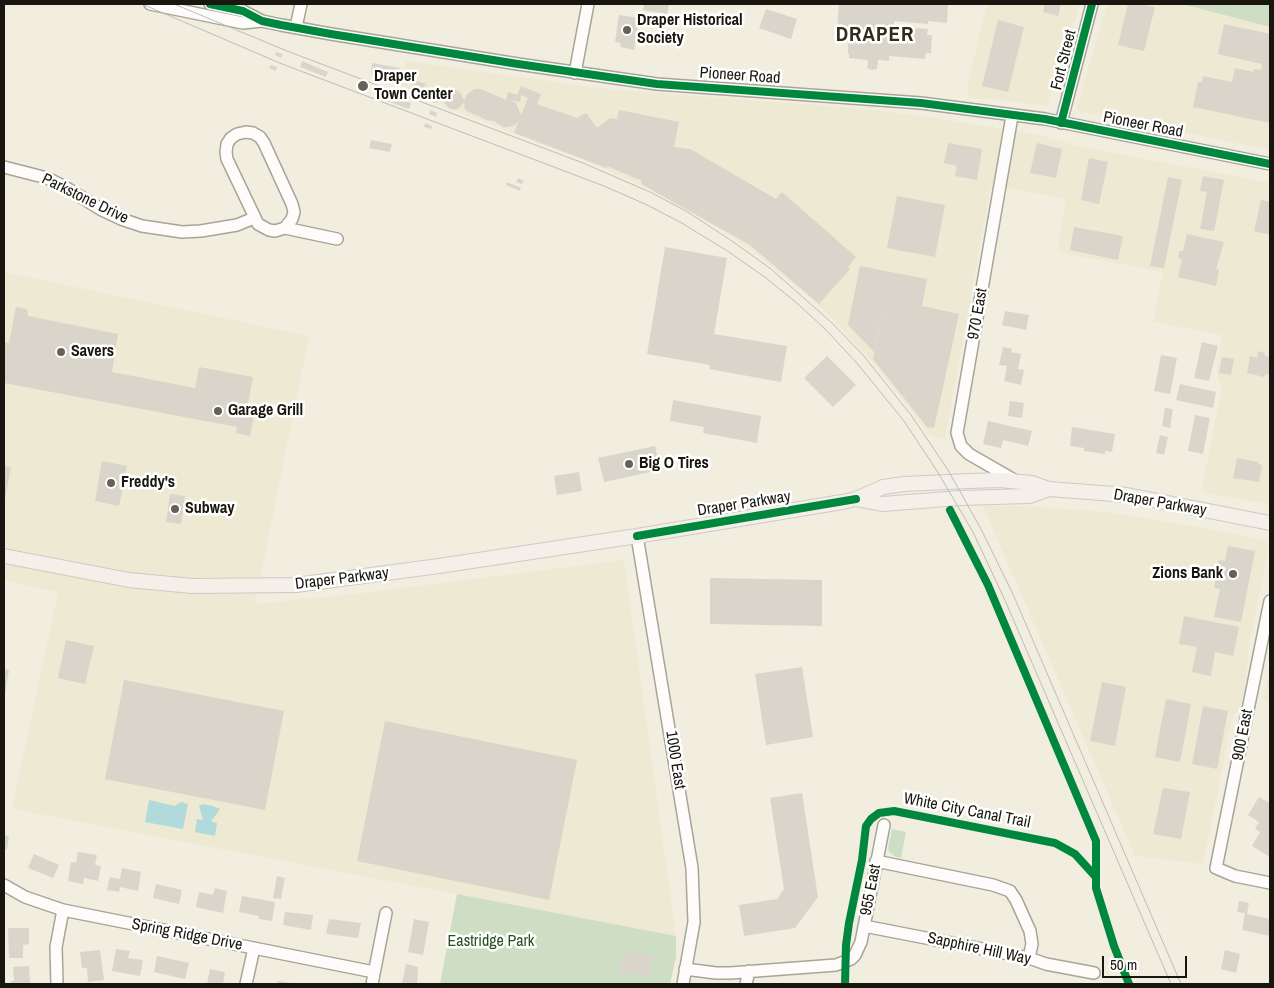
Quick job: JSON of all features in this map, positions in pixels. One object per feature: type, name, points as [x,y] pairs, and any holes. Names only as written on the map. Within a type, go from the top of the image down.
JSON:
[{"type":"main road","name":"Draper Parkway","points":[[4,556],[129,580],[192,586],[296,585],[439,566],[637,536],[856,499],[883,487],[904,484],[999,480],[1032,483],[1049,490],[1127,495],[1270,523]]},
{"type":"main road","name":"Draper Parkway","points":[[856,499],[882,504],[960,498],[1030,496],[1049,490]]},
{"type":"street","name":"Pioneer Road","points":[[150,4],[242,22],[262,20]]},
{"type":"street","name":"Pioneer Road","points":[[210,4],[243,11],[262,20],[370,41],[575,73],[657,84],[921,103],[1061,123],[1270,164]]},
{"type":"street","points":[[296,27],[301,4]]},
{"type":"street","points":[[575,73],[588,4]]},
{"type":"street","name":"Fort Street","points":[[1061,123],[1092,4]]},
{"type":"street","name":"970 East","points":[[1012,116],[957,427],[961,446],[969,454],[1018,482]]},
{"type":"street","points":[[286,228],[294,212],[292,204],[264,143],[260,137],[253,133],[237,134],[227,144],[227,159],[258,224],[269,230],[275,231],[286,228],[337,239]]},
{"type":"street","name":"Parkstone Drive","points":[[4,167],[47,178],[102,210],[142,226],[182,232],[201,232],[237,225],[254,218]]},
{"type":"street","name":"1000 East","points":[[637,536],[692,868],[694,922],[683,984]]},
{"type":"street","name":"900 East","points":[[1270,601],[1216,868],[1235,876],[1270,883]]},
{"type":"street","name":"955 East","points":[[749,971],[836,965],[851,959],[855,955],[861,942],[884,825]]},
{"type":"street","points":[[876,862],[993,885],[1010,891],[1016,900],[1032,937],[1028,958]]},
{"type":"street","name":"Spring Ridge Drive","points":[[4,885],[25,897],[63,910],[374,972]]},
{"type":"street","points":[[57,984],[56,947],[63,910]]},
{"type":"street","points":[[372,984],[386,913]]},
{"type":"street","name":"Sapphire Hill Way","points":[[864,926],[1094,973]]},
{"type":"street","points":[[246,984],[254,948]]},
{"type":"street","points":[[686,969],[716,973],[749,971],[746,984]]},
{"type":"shaded area","points":[[987,4],[1080,4],[1072,31],[1068,34],[1047,106],[1004,100],[969,98],[967,87]]},
{"type":"shaded area","points":[[1107,4],[1182,4],[1270,27],[1270,150],[1079,111],[1077,108]]},
{"type":"shaded area","points":[[406,61],[606,89],[855,108],[930,117],[1038,135],[1078,146],[1270,183],[1270,503],[1201,492],[1222,387],[1217,376],[1222,335],[1153,322],[1163,272],[1057,252],[1066,199],[991,185],[945,439],[930,435],[870,359],[821,307],[749,248],[641,185],[593,164],[401,89]]},
{"type":"shaded area","points":[[4,272],[309,336],[255,604],[363,593],[624,560],[676,936],[12,809],[58,592],[4,581]]},
{"type":"shaded area","points":[[983,506],[1023,506],[1107,512],[1186,525],[1260,539],[1266,542],[1268,552],[1248,651],[1244,690],[1239,711],[1233,715],[1203,864],[1135,856]]},
{"type":"shaded area","points":[[1270,679],[1270,702],[1263,700],[1267,680]]},
{"type":"green space","points":[[1182,4],[1270,4],[1270,27]]},
{"type":"green space","points":[[892,829],[906,832],[901,858],[889,852],[888,848]]},
{"type":"green space","name":"Eastridge Park","points":[[457,894],[676,936],[676,957],[670,984],[440,984]]},
{"type":"water","points":[[149,800],[175,806],[181,802],[188,804],[183,829],[145,822]]},
{"type":"water","points":[[203,804],[220,809],[212,820],[212,822],[217,823],[215,836],[195,832],[197,819],[203,820],[199,806]]},
{"type":"building","points":[[644,4],[669,4],[667,14],[643,10]]},
{"type":"building","points":[[839,4],[948,4],[947,23],[928,21],[928,24],[894,21],[894,26],[928,29],[927,35],[932,35],[931,53],[926,53],[925,59],[889,56],[889,61],[878,60],[877,69],[872,70],[867,68],[868,60],[849,58],[848,42],[836,41]]},
{"type":"building","points":[[1045,4],[1061,4],[1058,16],[1043,12]]},
{"type":"building","points":[[1128,4],[1155,7],[1144,51],[1118,45]]},
{"type":"building","points":[[766,9],[797,19],[791,39],[759,28]]},
{"type":"building","name":"Draper Historical Society","points":[[619,15],[639,18],[634,50],[620,47],[621,43],[615,42]]},
{"type":"building","points":[[998,20],[1024,27],[1008,92],[982,86]]},
{"type":"building","points":[[1224,24],[1270,34],[1270,123],[1193,107],[1198,82],[1202,82],[1203,76],[1232,82],[1235,68],[1253,72],[1254,69],[1261,70],[1262,64],[1218,54]]},
{"type":"building","points":[[276,52],[283,54],[281,58],[275,55]]},
{"type":"building","points":[[302,61],[328,72],[326,77],[300,67]]},
{"type":"building","points":[[372,63],[400,68],[399,80],[371,75]]},
{"type":"building","points":[[271,65],[277,67],[276,71],[269,68]]},
{"type":"building","points":[[406,77],[426,84],[424,88],[405,81]]},
{"type":"building","points":[[521,86],[541,94],[537,104],[577,118],[586,113],[597,128],[610,118],[617,119],[619,110],[679,122],[674,147],[690,149],[776,199],[782,192],[856,257],[848,267],[850,269],[819,304],[750,245],[641,184],[642,181],[607,166],[607,168],[514,133],[519,120],[515,125],[503,127],[494,121],[486,120],[468,112],[465,109],[464,102],[455,110],[448,108],[444,102],[446,92],[454,89],[461,93],[464,101],[467,94],[475,89],[481,89],[506,100],[508,92],[517,95]],"holes":[[[521,95],[528,98],[521,115],[516,103],[511,100],[520,102]]]},
{"type":"building","points":[[438,88],[440,102],[433,103],[431,89]]},
{"type":"building","points":[[385,93],[411,103],[409,109],[382,99]]},
{"type":"building","points":[[430,110],[437,113],[436,117],[429,114]]},
{"type":"building","points":[[425,123],[432,126],[431,129],[424,127]]},
{"type":"building","points":[[371,140],[392,144],[390,152],[369,148]]},
{"type":"building","points":[[948,143],[982,149],[977,180],[955,176],[957,166],[944,163]]},
{"type":"building","points":[[1037,143],[1062,149],[1056,178],[1030,173]]},
{"type":"building","points":[[1089,158],[1108,162],[1099,204],[1081,200]]},
{"type":"building","points":[[1203,176],[1224,180],[1214,231],[1200,229],[1207,192],[1200,191]]},
{"type":"building","points":[[1168,177],[1182,180],[1164,268],[1150,266]]},
{"type":"building","points":[[518,178],[524,181],[522,184],[516,182]]},
{"type":"building","points":[[507,182],[521,188],[520,191],[506,185]]},
{"type":"building","points":[[897,196],[945,205],[935,257],[887,248]]},
{"type":"building","points":[[1261,200],[1270,202],[1270,235],[1254,231]]},
{"type":"building","points":[[1074,227],[1123,236],[1118,260],[1070,250]]},
{"type":"building","points":[[1187,234],[1224,242],[1216,269],[1219,270],[1216,286],[1178,277],[1182,259],[1178,258],[1179,251],[1183,251]]},
{"type":"building","points":[[665,247],[727,258],[714,334],[787,346],[781,382],[709,369],[710,365],[647,354]]},
{"type":"building","points":[[860,266],[927,279],[922,306],[959,314],[934,428],[927,427],[873,359],[888,281],[874,352],[848,325]]},
{"type":"building","points":[[16,307],[27,309],[28,316],[118,334],[112,372],[195,388],[199,367],[253,377],[246,414],[254,415],[250,436],[236,433],[237,427],[4,383],[4,342],[9,343]]},
{"type":"building","points":[[1005,311],[1029,315],[1026,330],[1002,325]]},
{"type":"building","points":[[1202,342],[1218,346],[1209,381],[1194,378]]},
{"type":"building","points":[[1003,347],[1012,349],[1011,352],[1021,354],[1018,369],[1024,370],[1021,385],[1004,381],[1007,366],[999,365]]},
{"type":"building","points":[[1258,351],[1270,357],[1270,375],[1265,374],[1264,377],[1247,373],[1250,356],[1257,358]]},
{"type":"building","points":[[1161,355],[1177,358],[1170,394],[1154,391]]},
{"type":"building","points":[[827,356],[856,385],[833,407],[804,378]]},
{"type":"building","points":[[1222,357],[1234,359],[1231,375],[1219,373]]},
{"type":"building","points":[[1180,384],[1216,392],[1213,408],[1176,400]]},
{"type":"building","points":[[673,400],[761,416],[757,443],[703,433],[704,427],[670,421]]},
{"type":"building","points":[[1010,401],[1024,403],[1022,418],[1008,416]]},
{"type":"building","points":[[1165,408],[1173,409],[1170,428],[1162,426]]},
{"type":"building","points":[[1195,415],[1210,418],[1203,454],[1188,451]]},
{"type":"building","points":[[988,421],[1032,431],[1028,446],[1003,440],[1001,448],[983,444]]},
{"type":"building","points":[[1072,427],[1115,434],[1112,452],[1105,451],[1105,454],[1084,451],[1084,448],[1070,446]]},
{"type":"building","points":[[1160,435],[1168,437],[1164,455],[1156,453]]},
{"type":"building","name":"Big O Tires","points":[[655,446],[660,470],[604,482],[598,458]]},
{"type":"building","points":[[1237,458],[1258,462],[1258,464],[1262,465],[1259,482],[1233,478]]},
{"type":"building","name":"Freddy's","points":[[102,461],[127,466],[119,506],[95,501]]},
{"type":"building","points":[[4,466],[11,467],[5,499],[4,499]]},
{"type":"building","points":[[579,472],[582,491],[557,495],[554,476]]},
{"type":"building","name":"Subway","points":[[170,494],[185,496],[181,524],[166,522]]},
{"type":"building","name":"Zions Bank","points":[[1228,546],[1255,551],[1241,622],[1214,617],[1220,589],[1214,588],[1219,560],[1225,561]]},
{"type":"building","points":[[710,578],[822,580],[822,626],[710,624]]},
{"type":"building","points":[[1184,616],[1239,627],[1233,656],[1215,652],[1211,676],[1192,672],[1197,647],[1179,644]]},
{"type":"building","points":[[66,640],[94,646],[85,684],[58,678]]},
{"type":"building","points":[[802,667],[813,737],[766,745],[755,674]]},
{"type":"building","points":[[4,669],[9,670],[5,693],[4,693]]},
{"type":"building","points":[[124,680],[284,711],[265,810],[105,779]]},
{"type":"building","points":[[1102,682],[1126,687],[1115,746],[1090,741]]},
{"type":"building","points":[[1166,699],[1191,704],[1180,762],[1155,757]]},
{"type":"building","points":[[1203,706],[1228,711],[1217,769],[1192,764]]},
{"type":"building","points":[[385,721],[577,760],[549,900],[357,861]]},
{"type":"building","points":[[1163,788],[1190,792],[1181,839],[1153,834]]},
{"type":"building","points":[[802,793],[818,897],[795,928],[744,936],[739,905],[777,899],[784,889],[770,798]]},
{"type":"building","points":[[1259,797],[1270,803],[1270,857],[1252,846],[1260,832],[1255,829],[1259,822],[1248,815]]},
{"type":"building","points":[[4,835],[9,836],[7,850],[4,849]]},
{"type":"building","points":[[78,852],[97,855],[95,865],[101,866],[98,881],[84,878],[83,884],[68,881],[71,862],[76,863]]},
{"type":"building","points":[[34,854],[59,865],[53,878],[28,868]]},
{"type":"building","points":[[122,868],[141,872],[138,891],[120,887],[119,892],[107,890],[110,877],[120,879]]},
{"type":"building","points":[[277,876],[285,878],[281,899],[273,898]]},
{"type":"building","points":[[156,884],[182,890],[179,904],[153,898]]},
{"type":"building","points":[[215,888],[227,891],[223,913],[196,907],[199,892],[213,895]]},
{"type":"building","points":[[242,896],[275,902],[272,921],[239,912]]},
{"type":"building","points":[[1239,901],[1249,903],[1247,914],[1270,919],[1270,936],[1242,930],[1245,913],[1237,912]]},
{"type":"building","points":[[285,912],[313,915],[311,930],[283,925]]},
{"type":"building","points":[[329,919],[361,923],[358,938],[326,934]]},
{"type":"building","points":[[414,919],[429,922],[423,955],[408,952]]},
{"type":"building","points":[[8,928],[29,928],[29,944],[23,945],[23,958],[9,958]]},
{"type":"building","points":[[116,949],[130,951],[128,958],[143,960],[140,976],[112,971]]},
{"type":"building","points":[[100,950],[104,980],[88,982],[87,968],[82,968],[80,952]]},
{"type":"building","points":[[623,950],[654,956],[650,977],[619,972]]},
{"type":"building","points":[[1225,950],[1240,954],[1236,973],[1221,969]]},
{"type":"building","points":[[157,956],[189,963],[185,979],[154,972]]},
{"type":"building","points":[[406,964],[418,967],[417,984],[402,984]]},
{"type":"building","points":[[29,966],[30,984],[11,984],[11,981],[14,981],[13,967]]},
{"type":"building","points":[[210,969],[225,972],[223,984],[207,984]]},
{"type":"building","points":[[278,981],[292,983],[277,984]]},
{"type":"tram line","points":[[142,4],[282,64],[604,186],[645,204],[680,222],[726,250],[766,278],[825,329],[856,362],[904,421],[937,471],[973,532],[1004,598],[1171,984]]},
{"type":"tram line","points":[[174,4],[287,51],[583,163],[650,192],[686,211],[771,269],[831,322],[863,355],[911,415],[948,470],[981,529],[1012,592],[1181,984]]},
{"type":"cycle path","points":[[210,4],[243,11],[262,21],[281,25],[518,64],[657,84],[921,103],[1045,119],[1270,164]]},
{"type":"cycle path","points":[[1061,123],[1092,4]]},
{"type":"cycle path","points":[[637,536],[856,499]]},
{"type":"cycle path","points":[[950,510],[988,585],[1096,841],[1096,888],[1114,946],[1129,984]]},
{"type":"cycle path","name":"White City Canal Trail","points":[[845,984],[846,945],[862,860],[866,826],[879,813],[894,811],[1055,843],[1075,854],[1095,876]]},
{"type":"place","name":"Draper Historical Society","points":[[627,30]]},
{"type":"place","name":"Draper Town Center","points":[[363,86]]},
{"type":"place","name":"Savers","points":[[61,352]]},
{"type":"place","name":"Garage Grill","points":[[218,411]]},
{"type":"place","name":"Big O Tires","points":[[629,464]]},
{"type":"place","name":"Freddy's","points":[[111,483]]},
{"type":"place","name":"Subway","points":[[175,509]]},
{"type":"place","name":"Zions Bank","points":[[1233,574]]},
{"type":"district","name":"DRAPER","points":[[875,35]]}]
